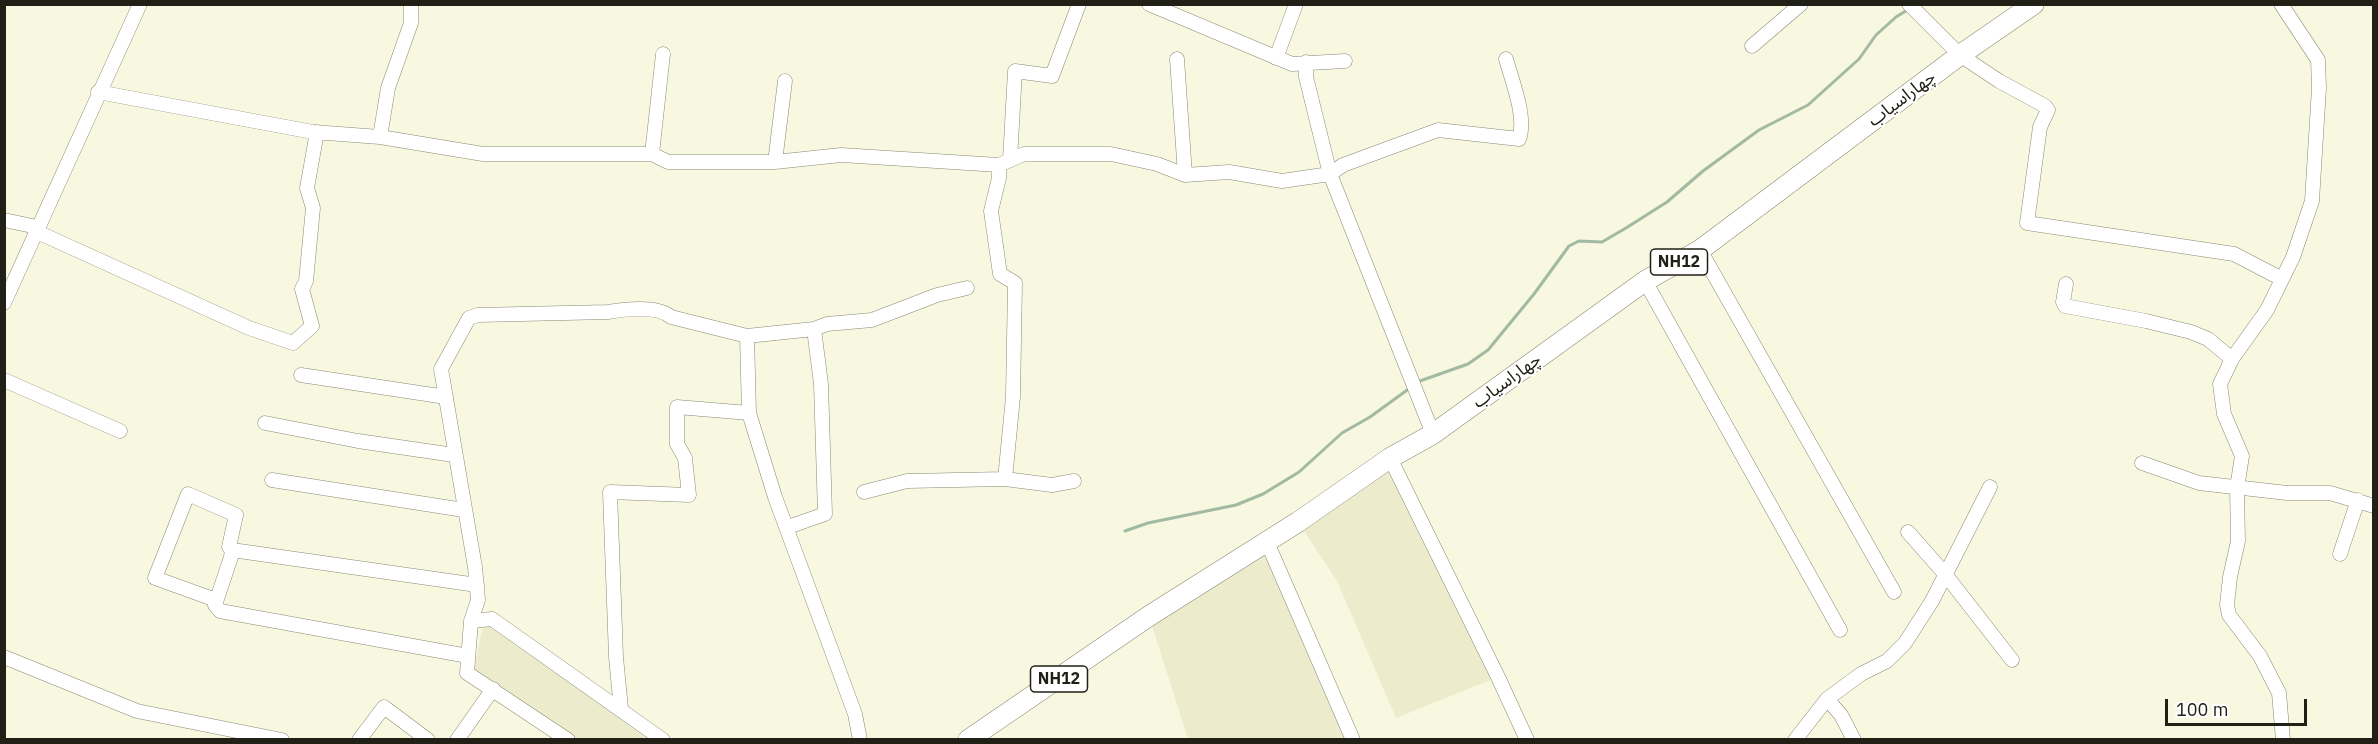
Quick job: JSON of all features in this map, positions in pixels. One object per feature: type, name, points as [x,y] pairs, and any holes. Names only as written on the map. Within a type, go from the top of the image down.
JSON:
[{"type":"highway","name":"چهاراسیاب","points":[[968,740],[1149,616],[1267,542],[1390,458],[1433,434],[1645,281],[1700,250],[1960,55],[2034,4]]},
{"type":"street","points":[[4,303],[140,4]]},
{"type":"street","points":[[380,137],[388,88],[411,23],[411,4]]},
{"type":"street","points":[[1005,479],[1013,397],[1015,283],[1000,274],[991,211],[1004,162],[1015,71],[1052,76],[1079,4]]},
{"type":"street","points":[[1149,4],[1292,64],[1345,61]]},
{"type":"street","points":[[1276,58],[1296,4]]},
{"type":"street","points":[[1752,46],[1802,4]]},
{"type":"street","points":[[2281,4],[2318,60],[2319,88],[2312,201],[2292,257],[2267,310],[2232,359],[2220,384],[2224,414],[2241,456],[2237,488],[2238,541],[2229,577],[2226,605],[2229,615],[2260,656],[2279,693],[2283,740]]},
{"type":"street","points":[[1913,7],[1960,55],[1999,81],[2045,106],[2048,110],[2040,127],[2027,223],[2234,254],[2282,279]]},
{"type":"street","points":[[652,154],[663,54]]},
{"type":"street","points":[[1177,59],[1185,175]]},
{"type":"street","points":[[98,92],[317,132],[380,137],[483,154],[652,154],[668,162],[774,162],[841,154],[1004,162],[1024,154],[1111,154],[1157,164],[1185,175],[1229,172],[1282,181],[1330,174],[1343,165],[1438,130],[1519,139],[1521,133],[1519,109],[1506,59]]},
{"type":"street","points":[[1306,62],[1306,78],[1330,174],[1433,434]]},
{"type":"street","points":[[774,162],[785,81]]},
{"type":"street","points":[[4,220],[36,229],[249,328],[293,343],[312,326],[302,290],[306,281],[313,208],[307,188],[317,132]]},
{"type":"street","points":[[1700,250],[1894,592]]},
{"type":"street","points":[[1645,281],[1840,630]]},
{"type":"street","points":[[2066,284],[2062,302],[2065,306],[2191,332],[2208,339],[2232,359]]},
{"type":"street","points":[[568,740],[466,673],[471,621],[478,600],[477,585],[441,369],[469,318],[478,315],[624,309],[664,311],[671,317],[747,336],[872,320],[937,295],[967,288]]},
{"type":"street","points":[[788,527],[825,514],[821,384],[814,329]]},
{"type":"street","points":[[747,336],[749,413],[776,497],[855,714],[860,740]]},
{"type":"street","points":[[301,375],[446,397]]},
{"type":"street","points":[[4,380],[120,431]]},
{"type":"street","points":[[621,709],[616,657],[610,492],[689,495],[685,458],[677,444],[677,407],[749,413]]},
{"type":"street","points":[[265,423],[358,441],[454,455]]},
{"type":"street","points":[[1390,458],[1527,740]]},
{"type":"street","points":[[2142,463],[2199,483],[2287,494],[2330,493],[2373,506]]},
{"type":"street","points":[[864,492],[907,481],[1005,479],[1052,485],[1074,481]]},
{"type":"street","points":[[272,480],[464,510]]},
{"type":"street","points":[[1795,740],[1827,699],[1862,674],[1887,661],[1897,652],[1932,601],[1990,487]]},
{"type":"street","points":[[216,600],[155,578],[188,494],[236,515],[229,547],[232,550],[215,604],[220,611],[468,656]]},
{"type":"street","points":[[2340,554],[2358,500]]},
{"type":"street","points":[[1908,532],[1945,574],[2012,660]]},
{"type":"street","points":[[1267,542],[1353,740]]},
{"type":"street","points":[[232,550],[477,585]]},
{"type":"street","points":[[471,621],[492,619],[663,740]]},
{"type":"street","points":[[4,657],[136,711],[282,740]]},
{"type":"street","points":[[458,740],[493,689]]},
{"type":"street","points":[[1827,699],[1841,715],[1854,740]]},
{"type":"street","points":[[359,740],[384,707],[428,740]]},
{"type":"shaded area","points":[[1390,458],[1498,677],[1396,718],[1337,581],[1298,522]]},
{"type":"shaded area","points":[[1267,542],[1353,739],[1188,739],[1149,616]]},
{"type":"shaded area","points":[[484,620],[647,739],[562,739],[471,684]]},
{"type":"waterway","points":[[1417,382],[1468,364],[1488,350],[1534,294],[1569,246],[1579,241],[1602,242],[1626,228],[1667,202],[1703,171],[1759,130],[1808,105],[1859,59],[1876,35],[1909,9]]},
{"type":"waterway","points":[[1125,531],[1148,523],[1236,505],[1263,494],[1299,472],[1342,433],[1370,417],[1410,388]]}]
